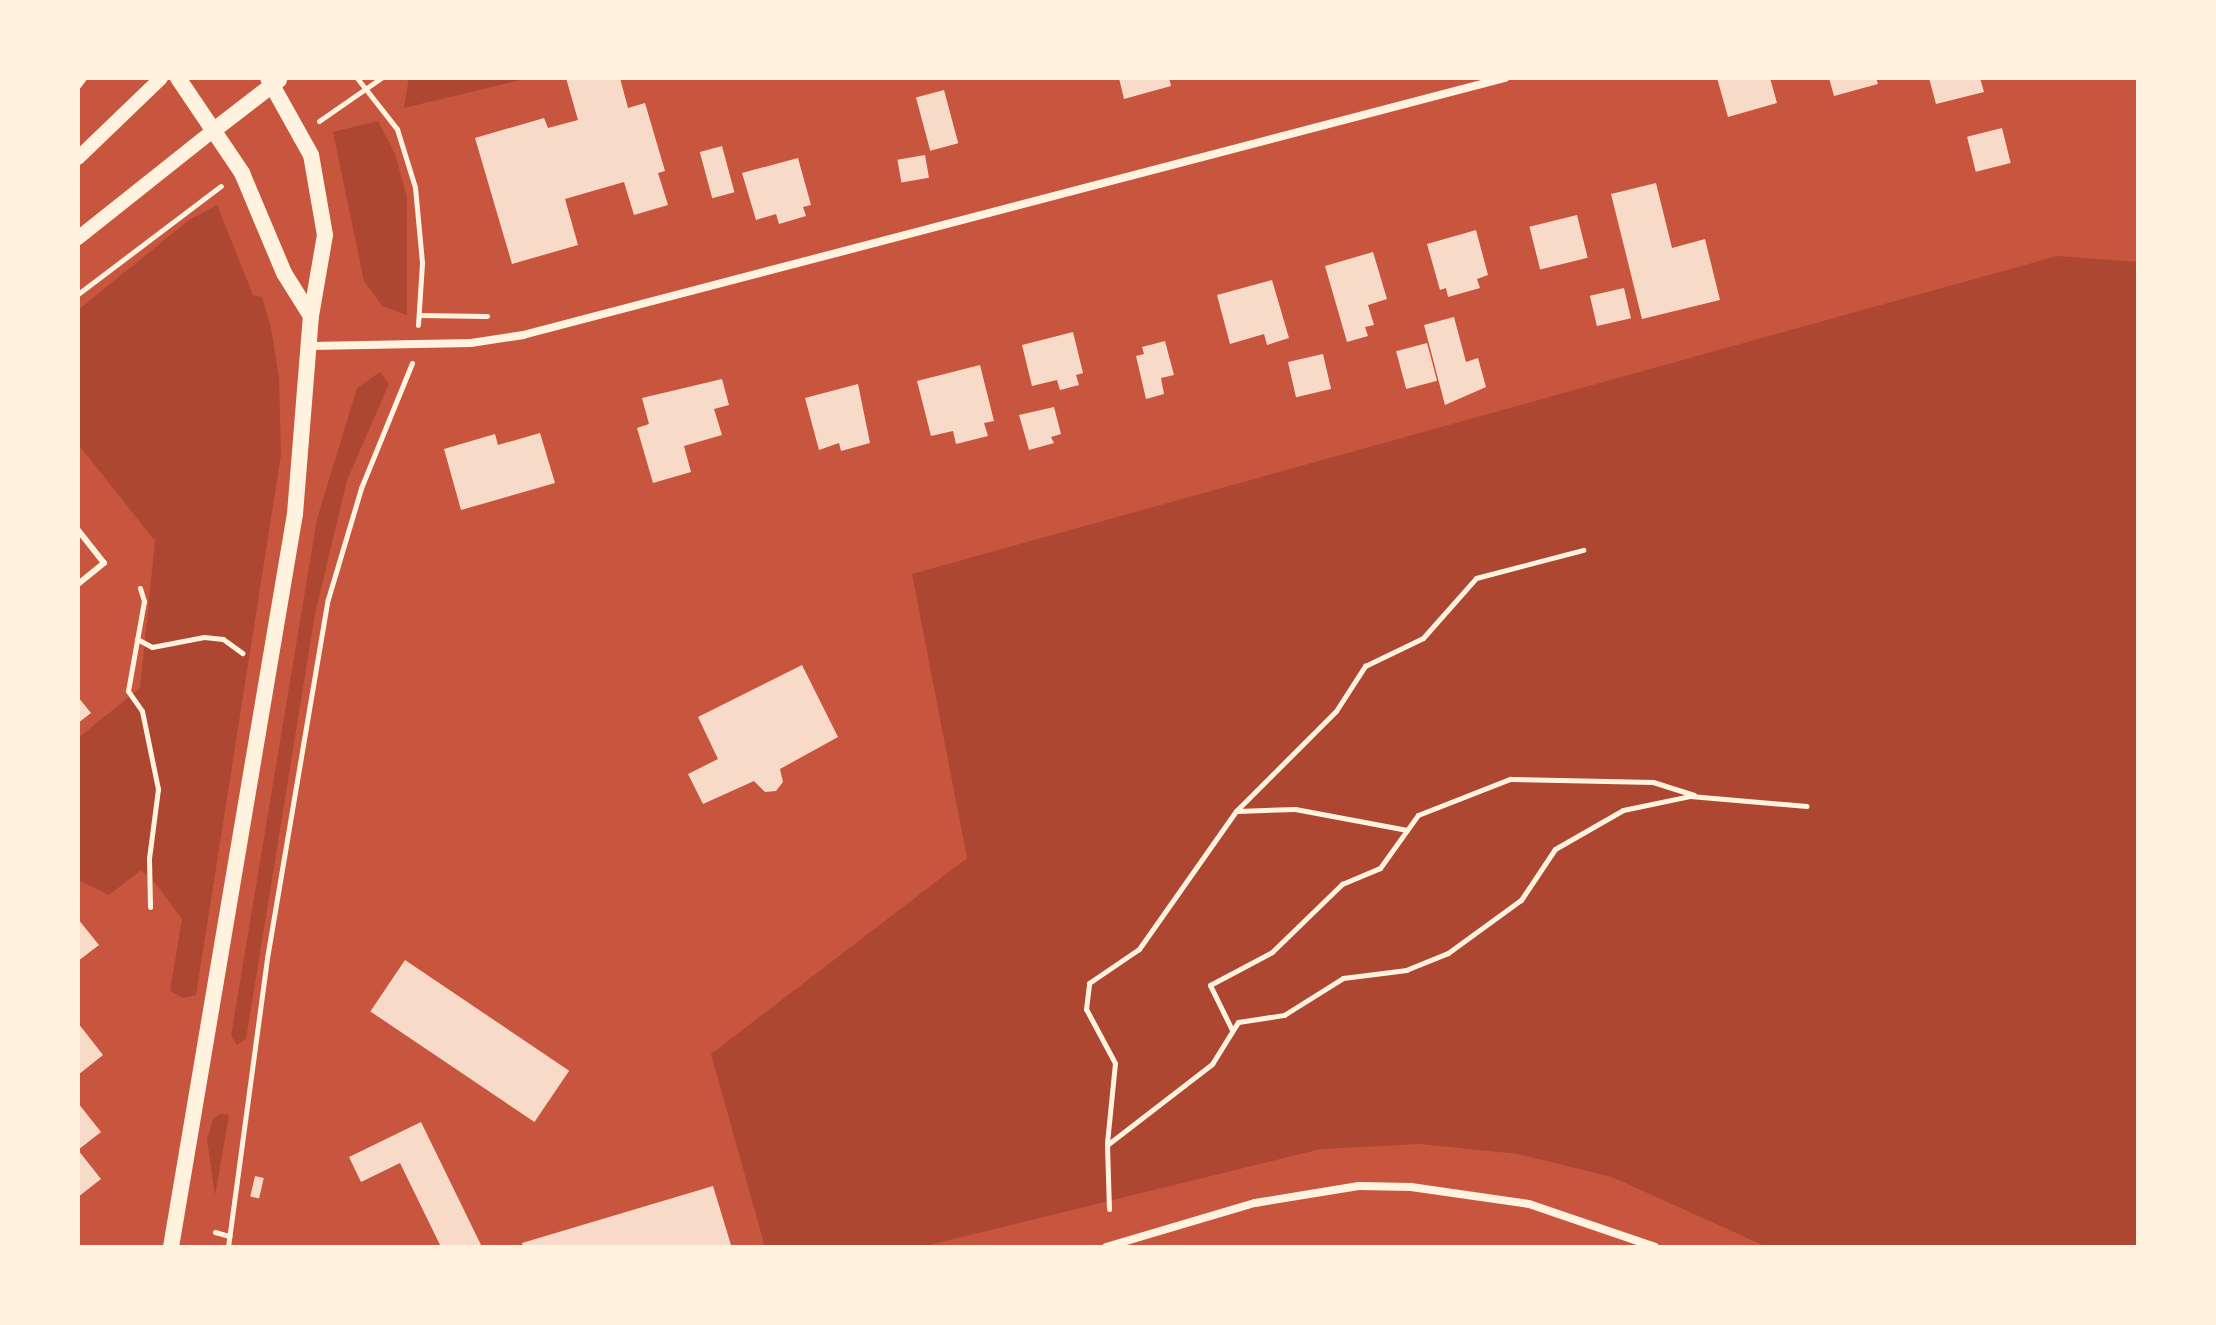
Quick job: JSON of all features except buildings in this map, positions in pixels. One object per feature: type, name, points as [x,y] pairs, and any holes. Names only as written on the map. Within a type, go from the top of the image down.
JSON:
[{"type":"main road","points":[[178,78],[242,173],[284,273],[311,316]]},
{"type":"main road","points":[[171,1247],[295,514],[311,346],[311,316],[325,235],[317,173],[274,80],[214,130]]},
{"type":"street","points":[[78,158],[161,78]]},
{"type":"street","points":[[311,346],[416,343],[523,335],[1505,78]]},
{"type":"street","points":[[78,238],[214,130]]},
{"type":"street","points":[[1106,1247],[1255,1203],[1359,1186],[1411,1187],[1529,1204],[1655,1247]]},
{"type":"lane","points":[[78,530],[104,563],[78,584]]},
{"type":"path","points":[[78,86],[84,78]]},
{"type":"path","points":[[228,1247],[267,958],[328,599],[361,488],[407,384],[416,343],[422,263],[415,187],[397,129],[357,78]]},
{"type":"path","points":[[332,112],[381,78]]},
{"type":"path","points":[[78,294],[219,188]]},
{"type":"path","points":[[1109,1209],[1107,1145],[1115,1063],[1086,1009],[1089,983],[1139,949],[1236,811],[1336,711],[1365,666],[1423,638],[1476,578],[1583,550]]},
{"type":"path","points":[[140,588],[144,601],[128,691],[142,711],[160,805],[151,835],[150,907]]},
{"type":"path","points":[[137,639],[152,647],[204,637],[223,639],[242,653]]},
{"type":"path","points":[[1233,1031],[1210,985],[1272,952],[1342,884],[1380,868],[1418,815],[1510,779],[1653,782],[1699,797],[1807,806]]},
{"type":"path","points":[[1107,1145],[1212,1064],[1238,1022],[1284,1015],[1343,978],[1406,970],[1448,953],[1521,900],[1555,849],[1623,810],[1699,797]]},
{"type":"path","points":[[1236,811],[1295,809],[1407,830]]},
{"type":"path","points":[[215,1232],[229,1236]]},
{"type":"shaded area","points":[[409,78],[529,78],[404,108]]},
{"type":"shaded area","points":[[378,121],[395,154],[407,197],[407,315],[382,306],[364,281],[333,132]]},
{"type":"shaded area","points":[[217,205],[253,295],[262,297],[271,328],[279,377],[281,455],[196,995],[183,998],[170,991],[182,919],[156,884],[141,870],[109,895],[78,880],[78,738],[140,688],[155,541],[78,444],[78,310],[189,220]]},
{"type":"shaded area","points":[[2057,256],[2138,262],[2138,1247],[1767,1247],[1612,1177],[1518,1154],[1420,1144],[1321,1149],[921,1247],[765,1247],[711,1054],[967,858],[912,574]]},
{"type":"shaded area","points":[[380,372],[389,384],[347,480],[315,614],[246,1039],[237,1045],[231,1036],[317,519],[357,388]]},
{"type":"shaded area","points":[[220,1114],[229,1115],[215,1195],[207,1139],[213,1119]]}]
